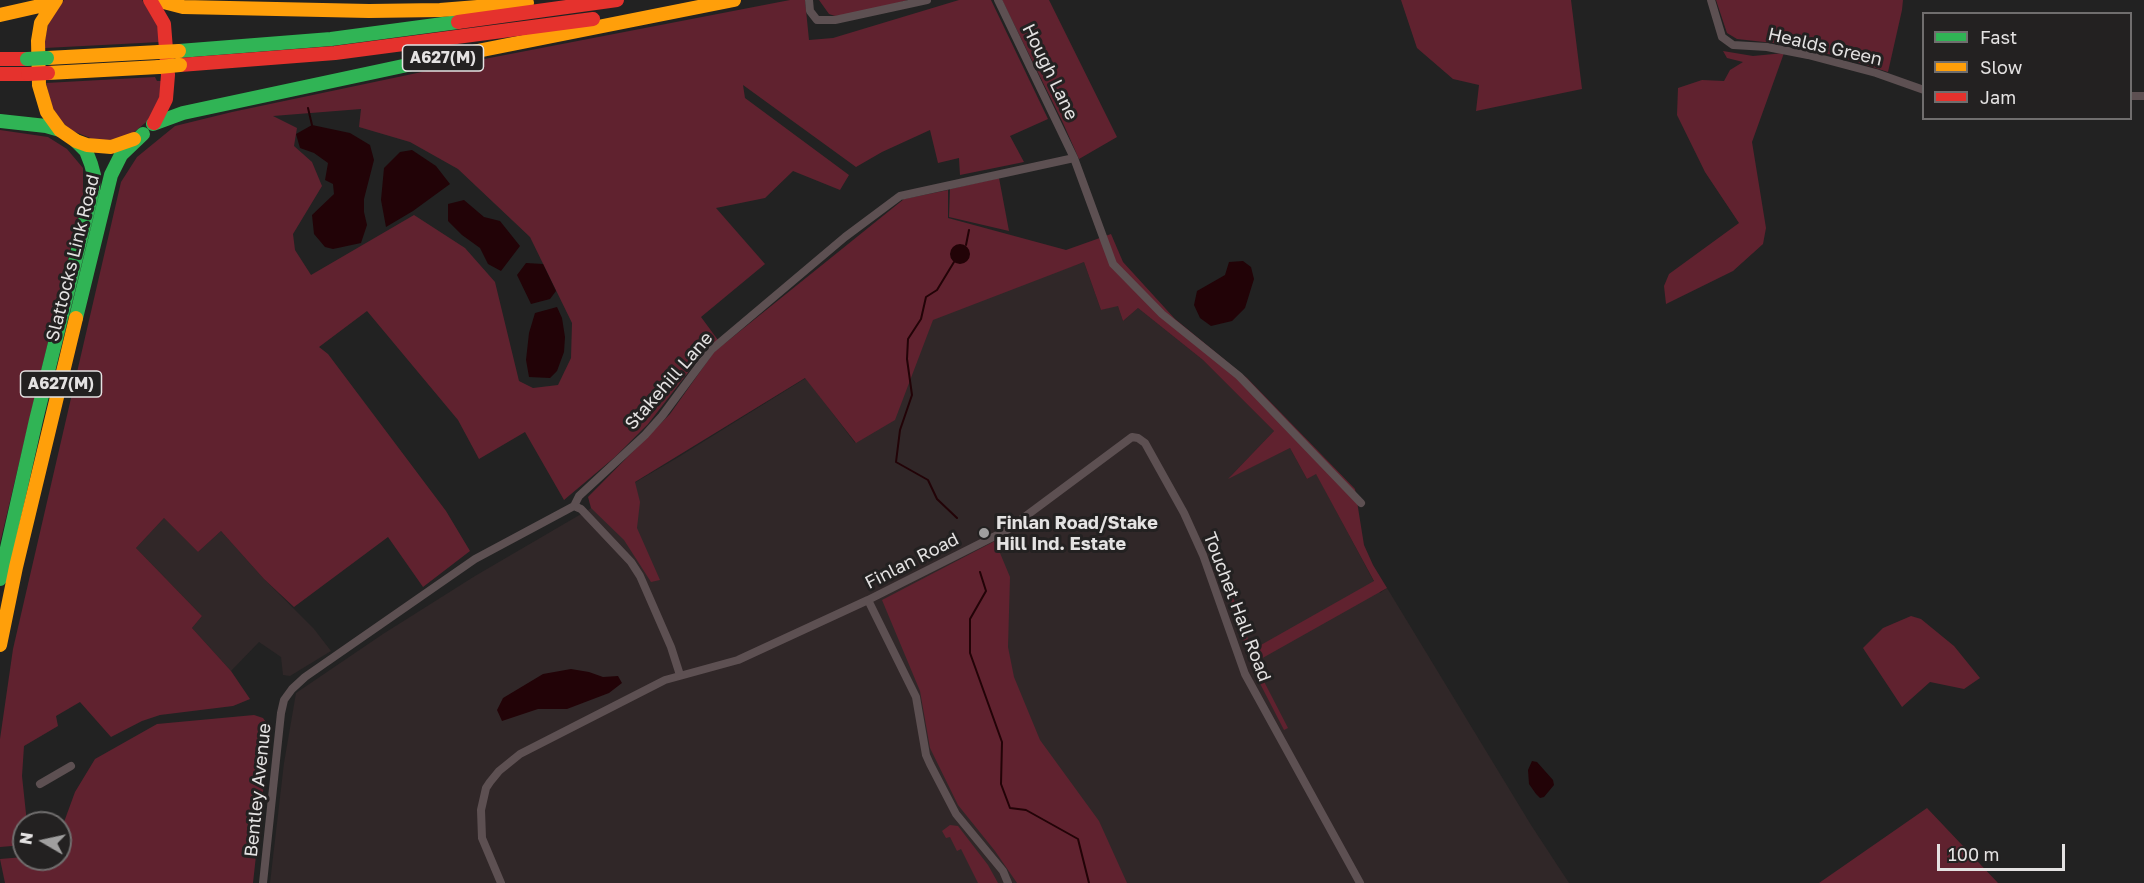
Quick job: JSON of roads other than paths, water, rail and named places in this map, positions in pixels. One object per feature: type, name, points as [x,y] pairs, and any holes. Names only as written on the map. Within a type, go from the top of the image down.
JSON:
[{"type":"highway","name":"A627(M)","points":[[148,129],[166,99],[168,75],[164,24],[150,0]]},
{"type":"highway","points":[[156,0],[172,6],[198,8],[369,10],[440,10],[559,0]]},
{"type":"highway","name":"A627(M)","points":[[0,74],[159,67],[180,58],[616,0]]},
{"type":"highway","name":"A627(M)","points":[[54,1],[46,13],[39,32],[39,85],[44,105],[60,130],[76,141],[111,147],[127,143],[168,117],[204,108],[507,44],[733,0]]},
{"type":"highway","name":"A627(M)","points":[[0,59],[159,52],[180,58],[335,53],[733,0]]},
{"type":"highway","name":"A627(M)","points":[[0,15],[54,1]]},
{"type":"highway","name":"A627(M)","points":[[0,121],[46,126],[60,130]]},
{"type":"highway","name":"Slattocks Link Road","points":[[0,645],[16,567],[111,175],[121,155],[148,129]]},
{"type":"highway","name":"Slattocks Link Road","points":[[0,579],[36,420],[93,189],[94,175],[91,164],[84,148],[76,141]]},
{"type":"street","points":[[808,0],[810,11],[817,20],[835,20],[927,0]]},
{"type":"street","name":"Hough Lane","points":[[998,0],[1074,158],[1113,264],[1162,314],[1239,376],[1360,503]]},
{"type":"street","name":"Healds Green","points":[[1711,0],[1722,37],[1733,45],[1767,47],[1808,55],[1922,90]]},
{"type":"street","name":"Stakehill Lane","points":[[284,700],[304,677],[475,559],[574,506],[579,496],[645,435],[662,416],[711,350],[845,237],[900,196],[1074,158]]},
{"type":"street","name":"Finlan Road","points":[[501,883],[482,838],[480,822],[486,789],[499,771],[520,754],[665,680],[738,660],[868,600],[1007,530],[1127,440],[1132,437],[1138,438]]},
{"type":"street","name":"Touchet Hall Road","points":[[1138,438],[1145,443],[1184,513],[1198,544],[1245,674],[1360,883]]},
{"type":"street","points":[[574,506],[580,509],[624,555],[640,576],[671,647],[680,675]]},
{"type":"street","points":[[868,600],[916,697],[926,755],[930,764],[956,813],[1003,871],[1008,883]]},
{"type":"street","name":"Bentley Avenue","points":[[263,883],[284,700]]},
{"type":"street","points":[[40,784],[71,766]]},
{"type":"waterway","points":[[308,108],[312,125]]},
{"type":"waterway","points":[[966,245],[969,230]]},
{"type":"waterway","points":[[954,262],[937,290],[926,297],[921,319],[908,339],[907,359],[912,395],[900,430],[896,462],[928,480],[937,499],[957,518]]},
{"type":"waterway","points":[[980,572],[986,591],[970,619],[970,653],[1002,742],[1001,784],[1010,808],[1026,810],[1078,839],[1089,883]]},
{"type":"place","name":"Finlan Road/Stake Hill Ind. Estate","points":[[984,533]]}]
